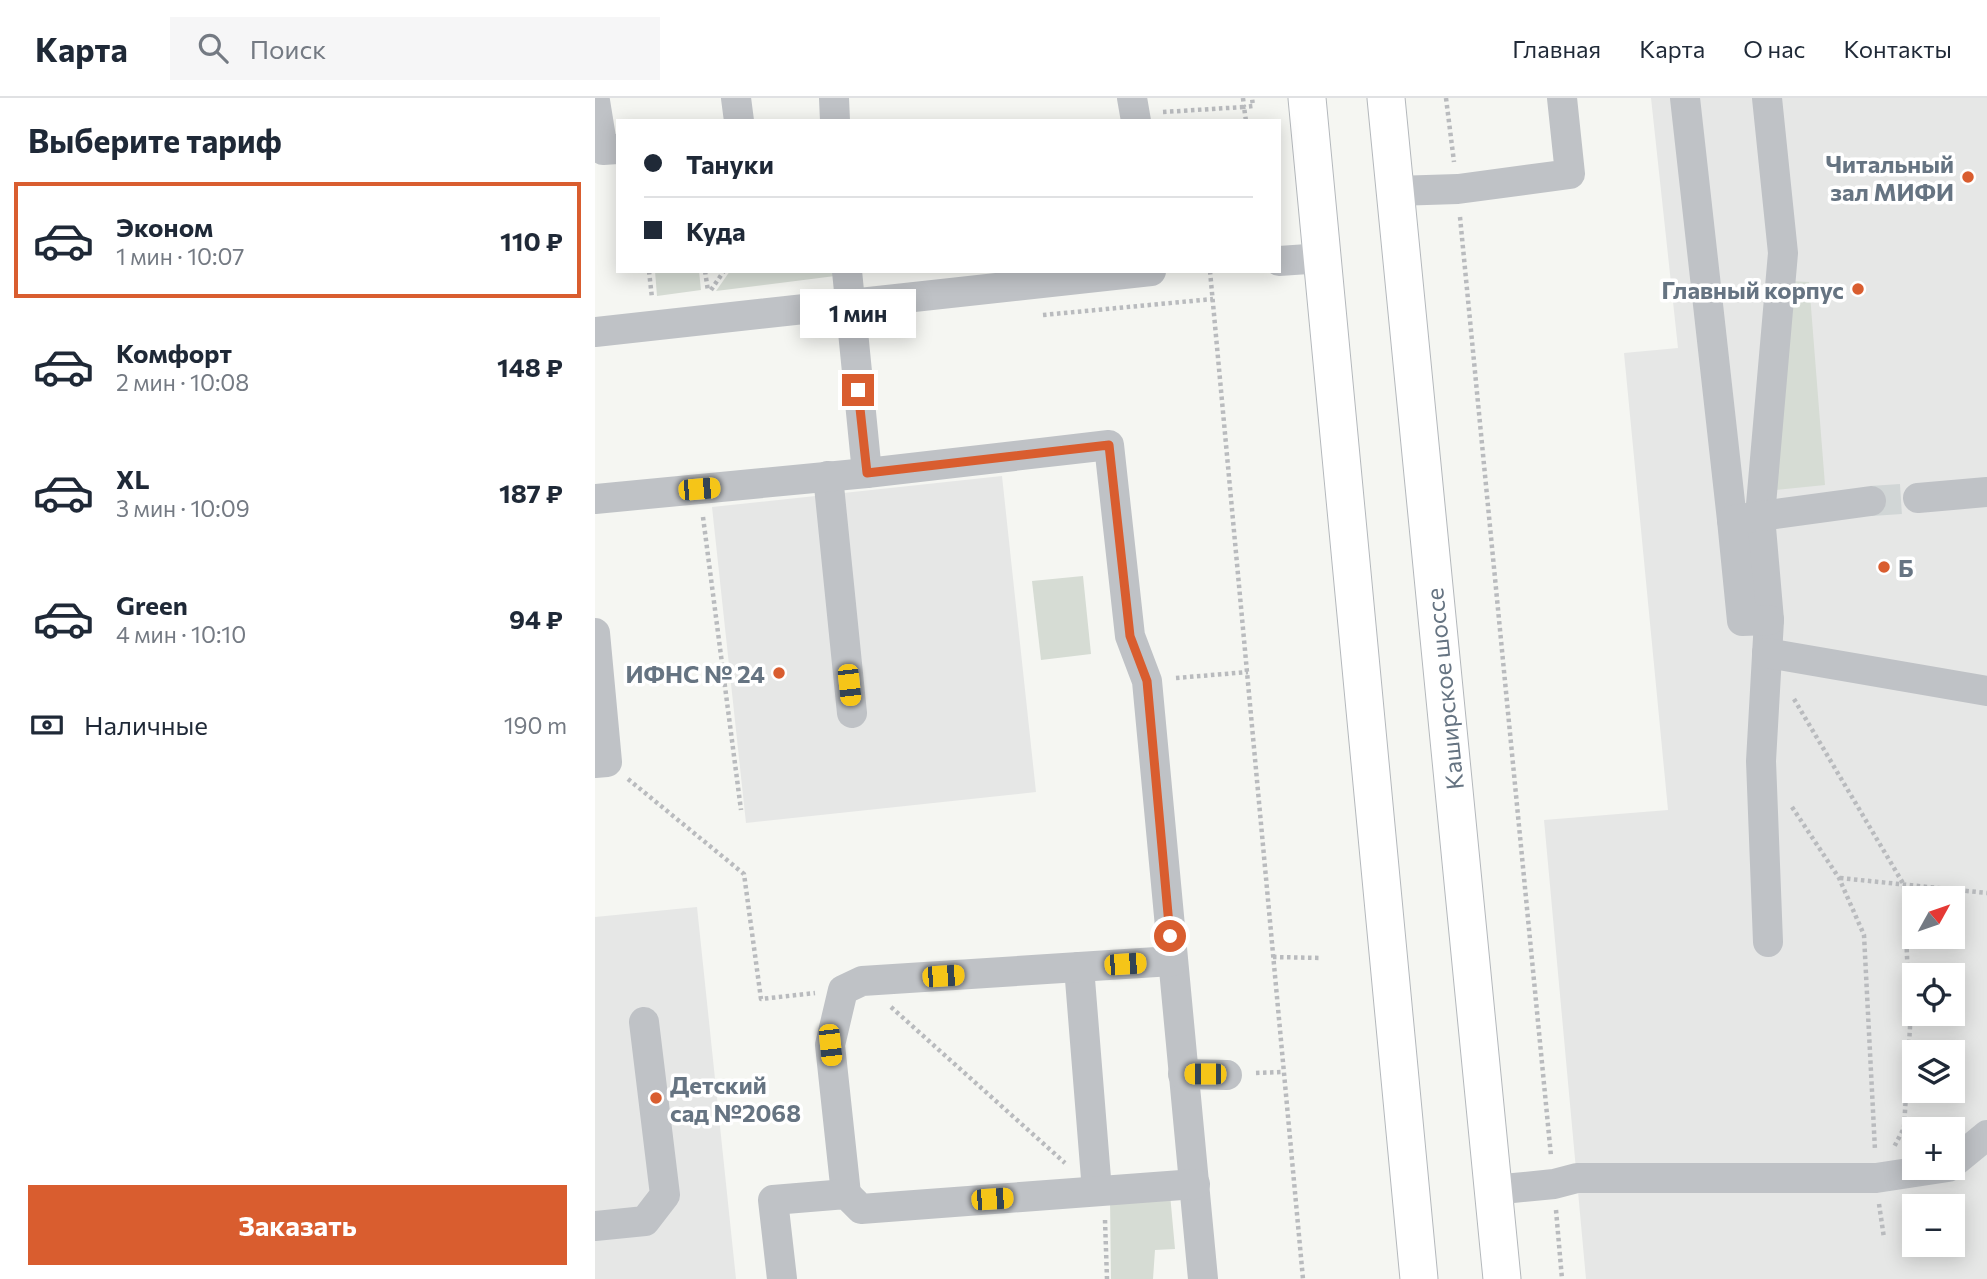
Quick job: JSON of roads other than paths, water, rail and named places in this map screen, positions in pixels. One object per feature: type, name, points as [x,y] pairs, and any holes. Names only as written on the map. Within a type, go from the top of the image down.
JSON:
[{"type":"main road","points":[[1307,98],[1419,1279]]},
{"type":"main road","name":"Каширское шоссе","points":[[1386,98],[1501,1279]]},
{"type":"street","points":[[736,98],[739,119]]},
{"type":"street","points":[[834,98],[835,119]]},
{"type":"street","points":[[1395,191],[1456,175],[1570,174],[1562,98]]},
{"type":"street","points":[[1685,98],[1746,518],[1769,620],[1761,761],[1768,942]]},
{"type":"street","points":[[1746,518],[1783,253],[1767,98]]},
{"type":"street","points":[[595,101],[603,150],[616,149]]},
{"type":"street","points":[[1281,261],[1323,258]]},
{"type":"street","points":[[847,273],[867,473]]},
{"type":"street","points":[[595,332],[1133,273]]},
{"type":"street","points":[[595,499],[867,473],[1109,445],[1130,636],[1147,681],[1203,1279]]},
{"type":"street","points":[[828,476],[852,713]]},
{"type":"street","points":[[1918,498],[1987,492]]},
{"type":"street","points":[[1746,518],[1871,501]]},
{"type":"street","points":[[595,633],[601,763]]},
{"type":"street","points":[[1767,653],[1987,691]]},
{"type":"street","points":[[1172,961],[853,986],[830,1045],[846,1194],[861,1209],[1101,1199],[1195,1184]]},
{"type":"street","points":[[1079,967],[1101,1199]]},
{"type":"street","points":[[595,1226],[645,1221],[665,1195],[645,1022]]},
{"type":"street","points":[[1184,1074],[1227,1075]]},
{"type":"street","points":[[1965,1153],[1987,1135]]},
{"type":"street","points":[[1493,1190],[1553,1184],[1577,1178],[1876,1178],[1902,1174]]},
{"type":"street","points":[[782,1279],[773,1200],[846,1194]]},
{"type":"tunnel","points":[[1871,501],[1918,498]]},
{"type":"place","name":"Читальный зал МИФИ","points":[[1968,177]]},
{"type":"place","name":"Главный корпус","points":[[1858,289]]},
{"type":"place","name":"Б","points":[[1884,567]]},
{"type":"place","name":"ИФНС № 24","points":[[779,673]]},
{"type":"place","name":"Детский сад №2068","points":[[656,1098]]}]
